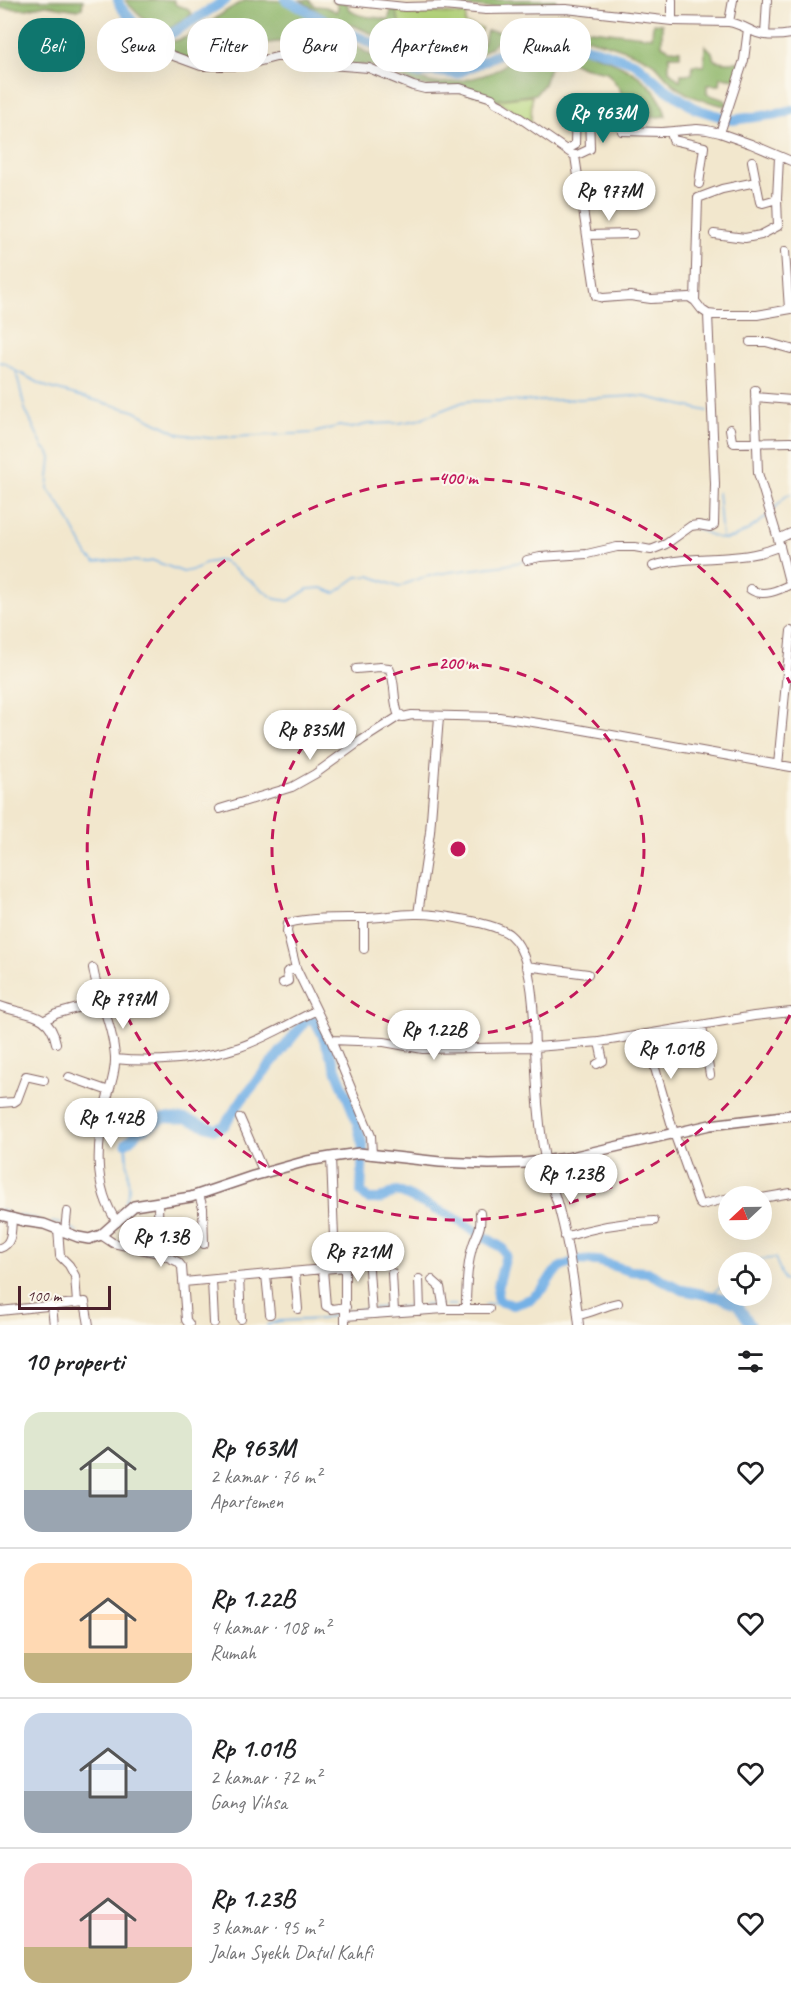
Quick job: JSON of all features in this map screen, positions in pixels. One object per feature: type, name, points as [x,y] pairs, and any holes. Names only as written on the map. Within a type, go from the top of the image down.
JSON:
[{"type":"street","points":[[339,0],[405,7],[443,6],[486,10],[566,9],[672,21],[729,22],[765,35],[791,34]]},
{"type":"street","points":[[670,0],[672,21]]},
{"type":"street","points":[[729,22],[733,0]]},
{"type":"street","points":[[765,35],[767,0]]},
{"type":"street","points":[[722,129],[744,60],[748,28]]},
{"type":"street","points":[[175,56],[201,66],[242,66],[276,57],[299,56],[330,65],[369,68],[419,87],[438,90],[460,88],[495,101],[575,156],[596,296],[661,299],[685,297],[695,301],[708,314],[757,315],[790,309],[785,252]]},
{"type":"street","points":[[566,150],[575,145],[576,104]]},
{"type":"street","points":[[575,156],[590,149],[589,110]]},
{"type":"street","points":[[622,130],[671,132],[722,129],[791,161]]},
{"type":"street","points":[[671,132],[673,140],[704,147],[699,184]]},
{"type":"street","points":[[714,234],[745,238],[761,235],[779,224],[777,199],[779,157]]},
{"type":"street","points":[[752,161],[761,203],[777,199]]},
{"type":"street","points":[[695,301],[699,196],[756,182]]},
{"type":"street","points":[[587,235],[633,234]]},
{"type":"street","points":[[527,560],[587,554],[616,546],[651,550],[669,543],[691,526],[710,528],[714,525],[715,484],[708,314]]},
{"type":"street","points":[[750,342],[766,342],[791,349]]},
{"type":"street","points":[[750,589],[756,593],[765,593],[791,583],[758,473],[755,393],[791,400]]},
{"type":"street","points":[[730,429],[734,443],[791,442]]},
{"type":"street","points":[[653,566],[712,557],[761,554],[791,533]]},
{"type":"street","points":[[778,765],[791,631]]},
{"type":"street","points":[[356,669],[389,668],[397,711],[403,717],[412,715],[499,717],[791,767]]},
{"type":"street","points":[[220,809],[292,787],[315,774],[401,715]]},
{"type":"street","points":[[418,914],[430,832],[439,717]]},
{"type":"street","points":[[371,1155],[371,1137],[331,1040],[296,968],[286,932],[288,923],[314,919],[418,914],[478,923],[502,930],[512,937],[520,948],[533,996],[539,1110],[546,1161],[565,1237],[579,1325]]},
{"type":"street","points":[[364,918],[364,949]]},
{"type":"street","points":[[526,966],[588,974]]},
{"type":"street","points":[[93,968],[109,1026],[115,1059],[113,1079],[98,1142],[98,1164],[103,1188],[115,1220]]},
{"type":"street","points":[[283,983],[288,981],[287,972],[296,968]]},
{"type":"street","points":[[45,1020],[56,1014],[102,1002]]},
{"type":"street","points":[[0,1006],[45,1020],[54,1032],[56,1043]]},
{"type":"street","points":[[115,1059],[185,1058],[239,1048],[275,1033],[315,1011]]},
{"type":"street","points":[[331,1040],[384,1042],[423,1048],[536,1047],[599,1042],[791,1012]]},
{"type":"street","points":[[702,1026],[710,1075]]},
{"type":"street","points":[[645,1034],[651,1074],[699,1203],[701,1205],[718,1201]]},
{"type":"street","points":[[597,1064],[603,1060],[599,1042]]},
{"type":"street","points":[[0,1103],[17,1100],[26,1076],[44,1080]]},
{"type":"street","points":[[69,1077],[109,1091]]},
{"type":"street","points":[[0,1215],[63,1227],[84,1239],[89,1239],[101,1235],[115,1220],[134,1206],[199,1195],[264,1173],[331,1156],[358,1153],[489,1164],[546,1161],[710,1125],[791,1115]]},
{"type":"street","points":[[240,1118],[264,1173]]},
{"type":"street","points":[[331,1156],[334,1238]]},
{"type":"street","points":[[772,1196],[791,1193]]},
{"type":"street","points":[[199,1195],[203,1208],[204,1244]]},
{"type":"street","points":[[158,1202],[159,1253]]},
{"type":"street","points":[[67,1212],[60,1256],[75,1276],[80,1302]]},
{"type":"street","points":[[466,1306],[469,1263],[479,1231],[480,1213]]},
{"type":"street","points":[[0,1248],[10,1241],[12,1218]]},
{"type":"street","points":[[565,1237],[599,1227],[627,1222],[654,1221]]},
{"type":"street","points":[[101,1235],[113,1243],[159,1253],[180,1264],[184,1282],[186,1320],[189,1324]]},
{"type":"street","points":[[322,1258],[326,1306],[332,1309],[345,1311],[420,1306],[466,1306],[489,1309]]},
{"type":"street","points":[[345,1258],[345,1325]]},
{"type":"street","points":[[184,1282],[345,1268]]},
{"type":"street","points":[[369,1270],[371,1310]]},
{"type":"street","points":[[295,1273],[298,1309]]},
{"type":"street","points":[[392,1273],[394,1309]]},
{"type":"street","points":[[266,1275],[270,1314]]},
{"type":"street","points":[[239,1278],[241,1319]]},
{"type":"street","points":[[419,1279],[420,1306]]},
{"type":"street","points":[[212,1280],[214,1323]]},
{"type":"street","points":[[432,1280],[441,1287],[444,1306]]},
{"type":"street","points":[[0,1311],[87,1303],[89,1325]]},
{"type":"street","points":[[578,1315],[597,1311],[601,1306],[618,1303]]},
{"type":"street","points":[[51,1307],[54,1325]]},
{"type":"green space","points":[[7,0],[83,0],[82,8],[78,10],[46,5],[27,9],[0,8],[0,2]]},
{"type":"green space","points":[[125,0],[174,0],[176,5],[186,8],[192,14],[175,25],[175,18],[143,18]]},
{"type":"green space","points":[[247,0],[283,1],[310,18],[280,18],[280,42],[268,44],[268,18],[216,18]]},
{"type":"green space","points":[[300,0],[309,0],[315,6],[326,7],[337,12],[338,6],[333,0],[336,0],[348,4],[352,12],[376,18],[369,18],[369,33],[357,27],[357,18],[328,18]]},
{"type":"green space","points":[[442,0],[556,0],[556,6],[515,5],[487,8],[442,4]]},
{"type":"green space","points":[[392,8],[395,9],[398,18],[389,18]]},
{"type":"green space","points":[[395,9],[462,15],[467,12],[466,18],[398,18]]},
{"type":"green space","points":[[653,23],[662,24],[662,45],[669,49],[680,50],[680,56],[669,56],[669,71],[680,81],[681,74],[692,74],[693,65],[704,66],[705,45],[712,52],[714,60],[742,62],[736,79],[721,77],[720,85],[707,85],[707,94],[725,100],[728,105],[691,96],[669,81],[653,63],[643,57],[591,39],[591,30],[652,37]]},
{"type":"green space","points":[[488,31],[500,32],[500,40],[488,48]]},
{"type":"green space","points":[[187,36],[187,59],[175,55],[175,40]]},
{"type":"green space","points":[[357,46],[369,54],[369,66],[357,65]]},
{"type":"green space","points":[[591,54],[607,59],[638,76],[651,87],[660,100],[666,116],[629,117],[620,89],[607,72],[591,69]]},
{"type":"green space","points":[[500,68],[500,72],[548,72],[544,84],[536,94],[496,100],[441,87],[418,85],[387,72],[402,72],[439,83],[483,76]]},
{"type":"green space","points":[[532,96],[531,123],[496,100]]},
{"type":"waterway","points":[[118,0],[134,23],[153,36],[169,35],[226,0]]},
{"type":"waterway","points":[[286,0],[387,50],[411,72],[420,74],[431,71],[456,74],[524,40],[554,41],[597,50],[635,63],[663,87],[696,109],[732,120],[785,113],[791,110]]},
{"type":"waterway","points":[[0,362],[16,371],[25,409],[43,447],[51,458],[48,489],[64,511],[88,556],[95,562],[154,561],[183,572],[197,569],[205,563],[222,560],[275,599],[289,601],[308,589],[322,588],[335,593],[357,577],[370,576],[399,587],[429,576],[524,561]]},
{"type":"waterway","points":[[18,372],[47,387],[134,411],[179,434],[209,438],[313,433],[339,426],[352,428],[368,424],[399,423],[417,420],[470,401],[542,401],[634,396],[707,411]]},
{"type":"waterway","points":[[718,492],[722,538]]},
{"type":"waterway","points":[[772,511],[786,496],[791,494]]},
{"type":"waterway","points":[[695,528],[719,538],[728,539],[747,531],[768,515]]},
{"type":"waterway","points":[[126,1143],[140,1131],[164,1118],[186,1119],[215,1129],[224,1126],[243,1098],[308,1018],[315,1021],[322,1034],[357,1122],[363,1147],[361,1192],[368,1199],[380,1199],[397,1191],[453,1217],[502,1248],[506,1255],[498,1286],[497,1297],[501,1302],[513,1305],[531,1299],[543,1289],[552,1275],[561,1267],[578,1260],[598,1261],[630,1271],[647,1272],[682,1290],[722,1298],[737,1304],[751,1325]]},
{"type":"waterway","points":[[123,1210],[129,1190],[126,1143]]},
{"type":"waterway","points":[[0,1209],[6,1212]]},
{"type":"waterway","points":[[17,1215],[38,1219]]},
{"type":"waterway","points":[[52,1222],[62,1224]]},
{"type":"waterway","points":[[69,1227],[78,1232]]},
{"type":"waterway","points":[[772,1258],[775,1258],[784,1280],[791,1279]]},
{"type":"waterway","points":[[709,1296],[718,1289]]},
{"type":"waterway","points":[[484,1305],[501,1302]]},
{"type":"waterway","points":[[422,1305],[441,1305]]},
{"type":"waterway","points":[[446,1305],[456,1305]]},
{"type":"waterway","points":[[398,1307],[417,1306]]},
{"type":"waterway","points":[[374,1308],[390,1307]]},
{"type":"waterway","points":[[347,1311],[369,1309]]},
{"type":"waterway","points":[[267,1325],[279,1321],[322,1319],[342,1312]]}]
